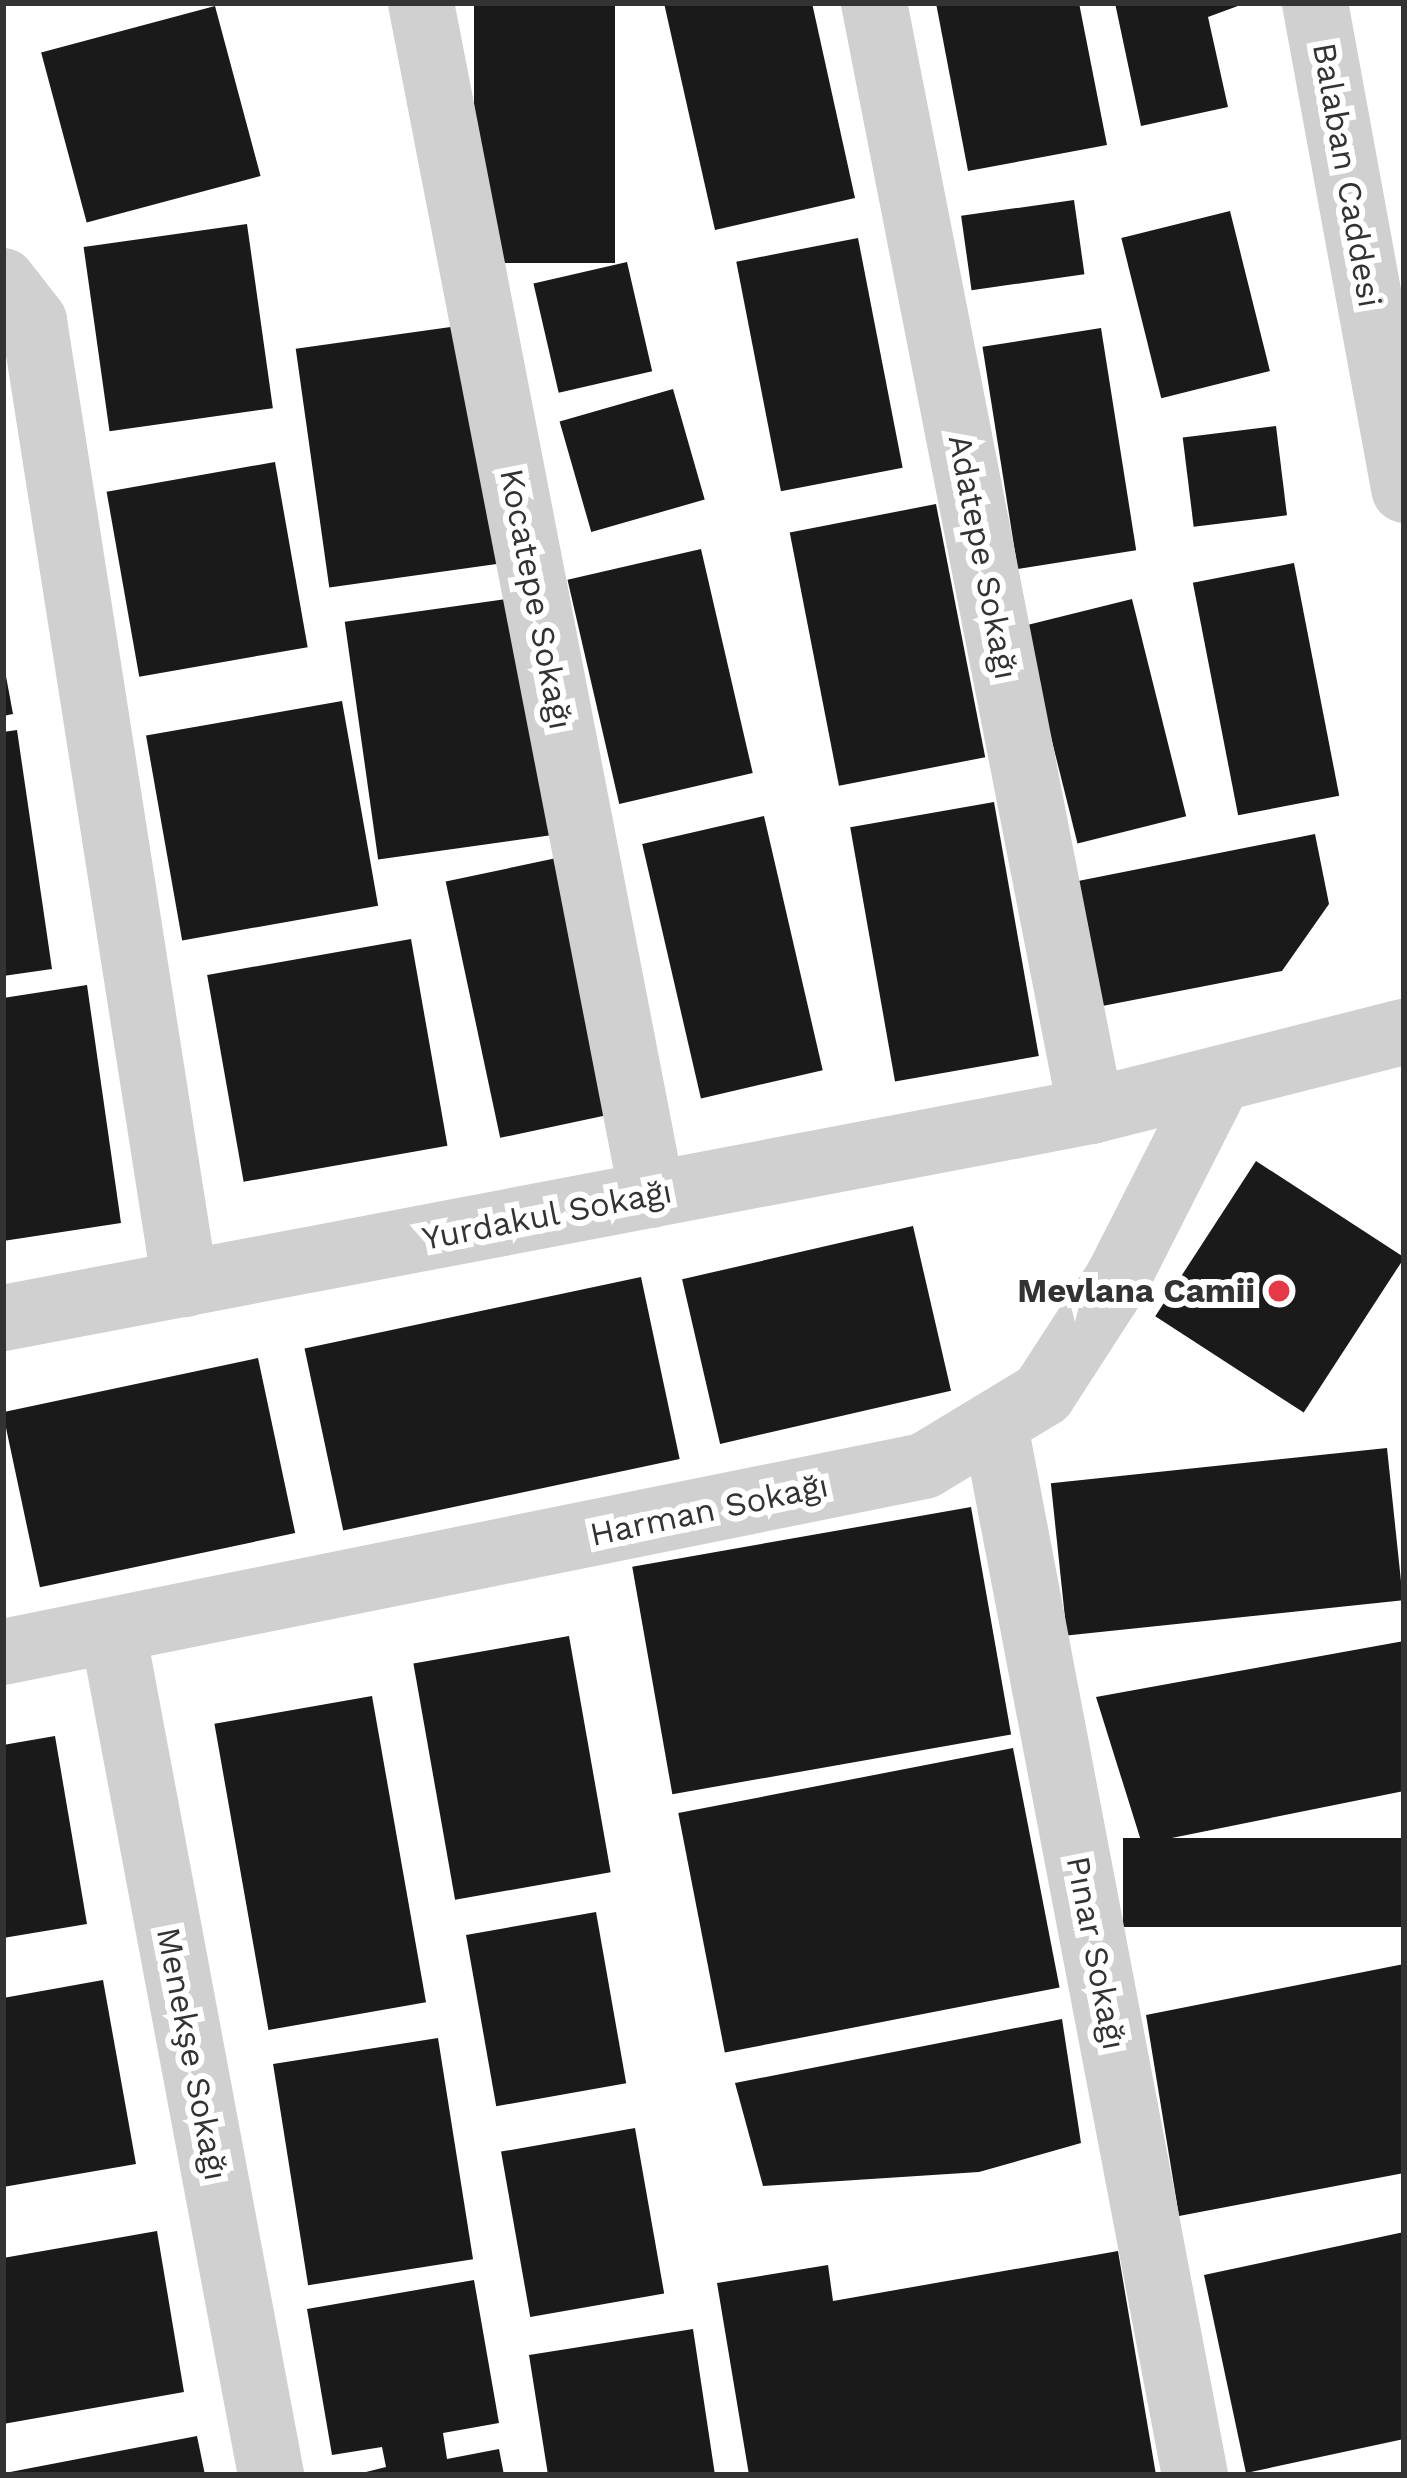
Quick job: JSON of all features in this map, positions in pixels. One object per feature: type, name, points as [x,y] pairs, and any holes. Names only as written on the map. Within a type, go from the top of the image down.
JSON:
[{"type":"street","name":"Kocatepe Sokağı","points":[[421,3],[652,1195]]},
{"type":"street","name":"Adatepe Sokağı","points":[[874,3],[1091,1112]]},
{"type":"street","name":"Balaban Caddesi","points":[[1315,3],[1398,417],[1404,490]]},
{"type":"street","points":[[3,281],[34,321],[185,1284]]},
{"type":"street","points":[[1091,1112],[1404,1032]]},
{"type":"street","name":"Harman Sokağı","points":[[3,1652],[924,1466],[996,1431],[1042,1394],[1118,1278],[1219,1079]]},
{"type":"street","name":"Yurdakul Sokağı","points":[[3,1318],[1091,1112]]},
{"type":"street","name":"Pınar Sokağı","points":[[996,1431],[1195,2475]]},
{"type":"street","name":"Menekşe Sokağı","points":[[113,1632],[271,2475]]},
{"type":"building","points":[[474,3],[615,3],[615,263],[474,263]]},
{"type":"building","points":[[664,3],[812,3],[855,198],[715,230]]},
{"type":"building","points":[[936,3],[1079,3],[1107,145],[968,171]]},
{"type":"building","points":[[1115,3],[1246,3],[1208,17],[1228,107],[1141,126]]},
{"type":"building","points":[[215,6],[261,176],[87,223],[41,53]]},
{"type":"building","points":[[1074,200],[1084,274],[972,290],[961,216]]},
{"type":"building","points":[[1230,211],[1270,371],[1161,398],[1121,238]]},
{"type":"building","points":[[247,224],[273,408],[109,431],[84,247]]},
{"type":"building","points":[[858,238],[903,468],[781,491],[736,262]]},
{"type":"building","points":[[627,262],[652,371],[559,393],[533,284]]},
{"type":"building","points":[[472,324],[506,563],[329,587],[296,349]]},
{"type":"building","points":[[1101,328],[1136,550],[1018,569],[982,347]]},
{"type":"building","points":[[673,389],[705,500],[591,532],[560,422]]},
{"type":"building","points":[[1276,426],[1287,515],[1194,527],[1183,437]]},
{"type":"building","points":[[275,462],[308,647],[139,677],[107,492]]},
{"type":"building","points":[[936,504],[985,757],[839,786],[790,532]]},
{"type":"building","points":[[701,549],[753,773],[619,804],[568,580]]},
{"type":"building","points":[[1294,563],[1339,796],[1238,815],[1193,583]]},
{"type":"building","points":[[521,597],[554,835],[378,859],[345,622]]},
{"type":"building","points":[[1132,599],[1186,816],[1078,843],[1023,626]]},
{"type":"building","points":[[3,660],[13,714],[3,716]]},
{"type":"building","points":[[342,701],[378,906],[182,940],[146,736]]},
{"type":"building","points":[[17,730],[52,969],[3,976],[3,732]]},
{"type":"building","points":[[994,802],[1039,1056],[895,1081],[850,827]]},
{"type":"building","points":[[764,816],[823,1070],[701,1098],[642,844]]},
{"type":"building","points":[[1315,834],[1329,904],[1282,971],[1092,1008],[1068,883]]},
{"type":"building","points":[[566,856],[620,1112],[500,1138],[446,882]]},
{"type":"building","points":[[411,939],[447,1146],[244,1182],[207,975]]},
{"type":"building","points":[[87,985],[121,1223],[3,1241],[3,998]]},
{"type":"building","name":"Mevlana Camii","points":[[1256,1161],[1404,1257],[1304,1413],[1155,1316]]},
{"type":"building","points":[[913,1226],[951,1391],[720,1444],[682,1279]]},
{"type":"building","points":[[641,1277],[680,1459],[343,1530],[305,1349]]},
{"type":"building","points":[[258,1358],[295,1533],[40,1587],[3,1412]]},
{"type":"building","points":[[1387,1448],[1403,1600],[1067,1635],[1051,1483]]},
{"type":"building","points":[[971,1507],[1011,1734],[672,1794],[632,1567]]},
{"type":"building","points":[[569,1636],[611,1872],[455,1900],[413,1663]]},
{"type":"building","points":[[1404,1641],[1404,1791],[1142,1844],[1096,1697]]},
{"type":"building","points":[[372,1696],[426,2002],[268,2030],[214,1724]]},
{"type":"building","points":[[55,1736],[87,1924],[3,1938],[3,1745]]},
{"type":"building","points":[[1013,1748],[1060,1988],[725,2053],[678,1813]]},
{"type":"building","points":[[1123,1838],[1404,1838],[1404,1927],[1123,1927]]},
{"type":"building","points":[[596,1912],[626,2083],[496,2106],[466,1935]]},
{"type":"building","points":[[1404,1964],[1404,2173],[1179,2216],[1146,2015]]},
{"type":"building","points":[[103,1980],[136,2164],[3,2187],[3,1998]]},
{"type":"building","points":[[1062,2019],[1081,2143],[979,2172],[763,2186],[735,2083]]},
{"type":"building","points":[[438,2038],[473,2259],[308,2285],[273,2064]]},
{"type":"building","points":[[635,2128],[664,2293],[530,2317],[501,2152]]},
{"type":"building","points":[[157,2231],[184,2392],[3,2424],[3,2258]]},
{"type":"building","points":[[1404,2232],[1404,2439],[1246,2473],[1204,2275]]},
{"type":"building","points":[[1118,2251],[1156,2475],[749,2475],[717,2283],[828,2265],[833,2301]]},
{"type":"building","points":[[474,2280],[499,2423],[443,2433],[447,2459],[499,2449],[504,2475],[354,2475],[386,2467],[382,2447],[332,2455],[307,2309]]},
{"type":"building","points":[[693,2329],[715,2475],[548,2475],[529,2355]]},
{"type":"building","points":[[197,2436],[205,2475],[5,2473]]},
{"type":"place","name":"Mevlana Camii","points":[[1279,1291]]}]
